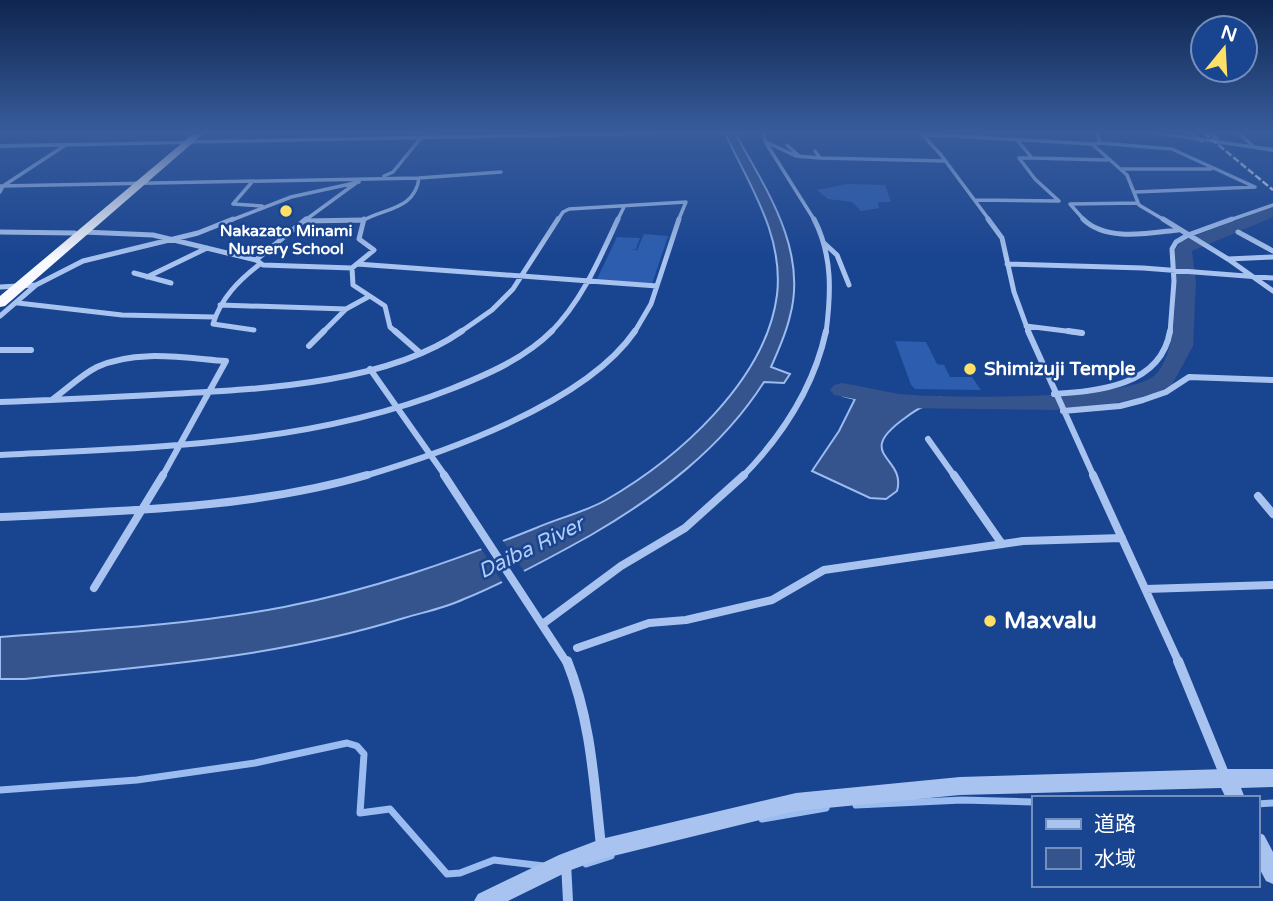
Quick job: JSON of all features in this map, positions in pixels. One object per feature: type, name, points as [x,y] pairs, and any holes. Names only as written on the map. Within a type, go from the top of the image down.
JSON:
[{"type":"highway","points":[[0,296],[147,175]]},
{"type":"highway","points":[[0,303],[11,286]]},
{"type":"street","points":[[1,188],[20,175]]},
{"type":"street","points":[[0,316],[36,285],[83,261],[140,244],[173,239],[215,227],[299,194],[386,175]]},
{"type":"street","points":[[1,188],[419,178],[443,175]]},
{"type":"street","points":[[544,623],[569,608],[612,572],[693,522],[730,490],[781,430],[801,400],[814,370],[831,314],[832,284],[824,243],[804,202],[786,175]]},
{"type":"street","points":[[956,175],[1002,238],[1014,292],[1054,394],[1146,589],[1235,796]]},
{"type":"street","points":[[1032,175],[1059,201]]},
{"type":"street","points":[[1126,175],[1138,203]]},
{"type":"street","points":[[1135,192],[1255,187],[1227,175]]},
{"type":"street","points":[[304,221],[362,220],[396,209],[413,199],[419,189],[419,178]]},
{"type":"street","points":[[252,182],[233,204],[266,206]]},
{"type":"street","points":[[254,330],[215,325],[214,317],[220,305],[258,262],[304,221],[356,182]]},
{"type":"street","points":[[975,200],[1059,201],[1070,204],[1138,203],[1202,242],[1273,291]]},
{"type":"street","points":[[0,402],[284,386],[370,369],[419,352],[465,330],[493,310],[520,276],[563,212],[569,209],[686,202],[657,286],[633,335],[578,384],[503,426],[400,466],[258,496],[0,517]]},
{"type":"street","points":[[1070,204],[1090,226],[1102,230],[1143,233],[1180,230]]},
{"type":"street","points":[[1054,394],[1113,387],[1138,377],[1154,365],[1169,340],[1177,271],[1171,249],[1176,242],[1273,205]]},
{"type":"street","points":[[0,455],[274,437],[401,411],[490,372],[529,349],[555,329],[577,303],[624,207]]},
{"type":"street","points":[[362,220],[363,229],[359,239],[374,248],[354,266],[353,285],[385,306],[390,327],[419,352]]},
{"type":"street","points":[[0,232],[153,234],[258,262],[657,286]]},
{"type":"street","points":[[1238,232],[1273,251]]},
{"type":"street","points":[[824,243],[831,246],[837,254],[849,285]]},
{"type":"street","points":[[147,277],[208,248]]},
{"type":"street","points":[[1227,259],[1273,257]]},
{"type":"street","points":[[1007,264],[1273,278]]},
{"type":"street","points":[[134,273],[171,283]]},
{"type":"street","points":[[11,286],[36,285]]},
{"type":"street","points":[[309,346],[346,310],[368,297]]},
{"type":"street","points":[[18,303],[122,315],[214,317]]},
{"type":"street","points":[[220,305],[346,310]]},
{"type":"street","points":[[1026,326],[1082,332]]},
{"type":"street","points":[[0,350],[31,350]]},
{"type":"street","points":[[52,400],[99,367],[140,358],[226,361],[182,445],[94,588]]},
{"type":"street","points":[[370,369],[537,611],[565,657],[578,689],[589,737],[601,849]]},
{"type":"street","points":[[1063,411],[1120,406],[1143,400],[1166,392],[1189,377],[1272,381]]},
{"type":"street","points":[[928,439],[1002,544]]},
{"type":"street","points":[[1258,496],[1273,514]]},
{"type":"street","points":[[577,648],[649,623],[686,620],[772,600],[784,596],[813,573],[824,570],[1002,544],[1122,538]]},
{"type":"street","points":[[1146,589],[1273,585]]},
{"type":"street","points":[[485,901],[566,862],[601,849],[796,802],[960,786],[1273,778]]},
{"type":"street","points":[[1259,846],[1273,874]]},
{"type":"street","points":[[566,862],[568,901]]},
{"type":"shaded area","points":[[847,184],[885,185],[891,202],[878,202],[879,208],[861,211],[852,202],[828,199],[817,190]]},
{"type":"shaded area","points":[[644,234],[668,236],[652,284],[597,279],[617,237],[640,238],[636,249],[630,249],[637,250]]},
{"type":"shaded area","points":[[895,341],[926,342],[937,364],[944,365],[950,377],[972,377],[981,390],[915,389],[911,385]]},
{"type":"water","name":"Daiba River","points":[[746,175],[758,175],[771,198],[789,244],[794,291],[790,316],[771,367],[790,374],[784,383],[764,382],[729,428],[687,469],[616,520],[513,577],[457,602],[357,631],[215,658],[24,679],[0,679],[0,637],[213,618],[284,607],[349,592],[443,563],[589,508],[633,483],[688,440],[714,414],[737,387],[756,358],[769,327],[777,295],[778,273],[770,231]]},
{"type":"water","points":[[846,386],[895,397],[941,397],[945,403],[928,405],[914,411],[890,431],[883,441],[882,449],[898,479],[897,491],[886,499],[870,498],[812,471],[839,431],[855,399],[843,396]]},
{"type":"pier","points":[[501,538],[526,574],[504,585],[480,547]]},
{"type":"waterway","points":[[842,390],[901,401],[1055,403],[1100,400],[1145,389],[1164,380],[1182,346],[1186,282],[1183,251],[1188,245],[1273,211]]},
{"type":"waterway","points":[[0,790],[137,780],[255,763],[347,743],[357,746],[364,754],[360,813],[390,809],[447,874],[460,873],[494,860],[544,866]]},
{"type":"waterway","points":[[856,805],[962,800],[1032,802]]},
{"type":"waterway","points":[[1259,804],[1273,803]]},
{"type":"waterway","points":[[762,819],[826,808]]},
{"type":"waterway","points":[[586,864],[611,856]]},
{"type":"railway","points":[[1255,175],[1273,190]]},
{"type":"place","name":"Nakazato Minami Nursery School","points":[[286,211]]},
{"type":"place","name":"Shimizuji Temple","points":[[970,369]]},
{"type":"place","name":"Maxvalu","points":[[990,621]]}]
